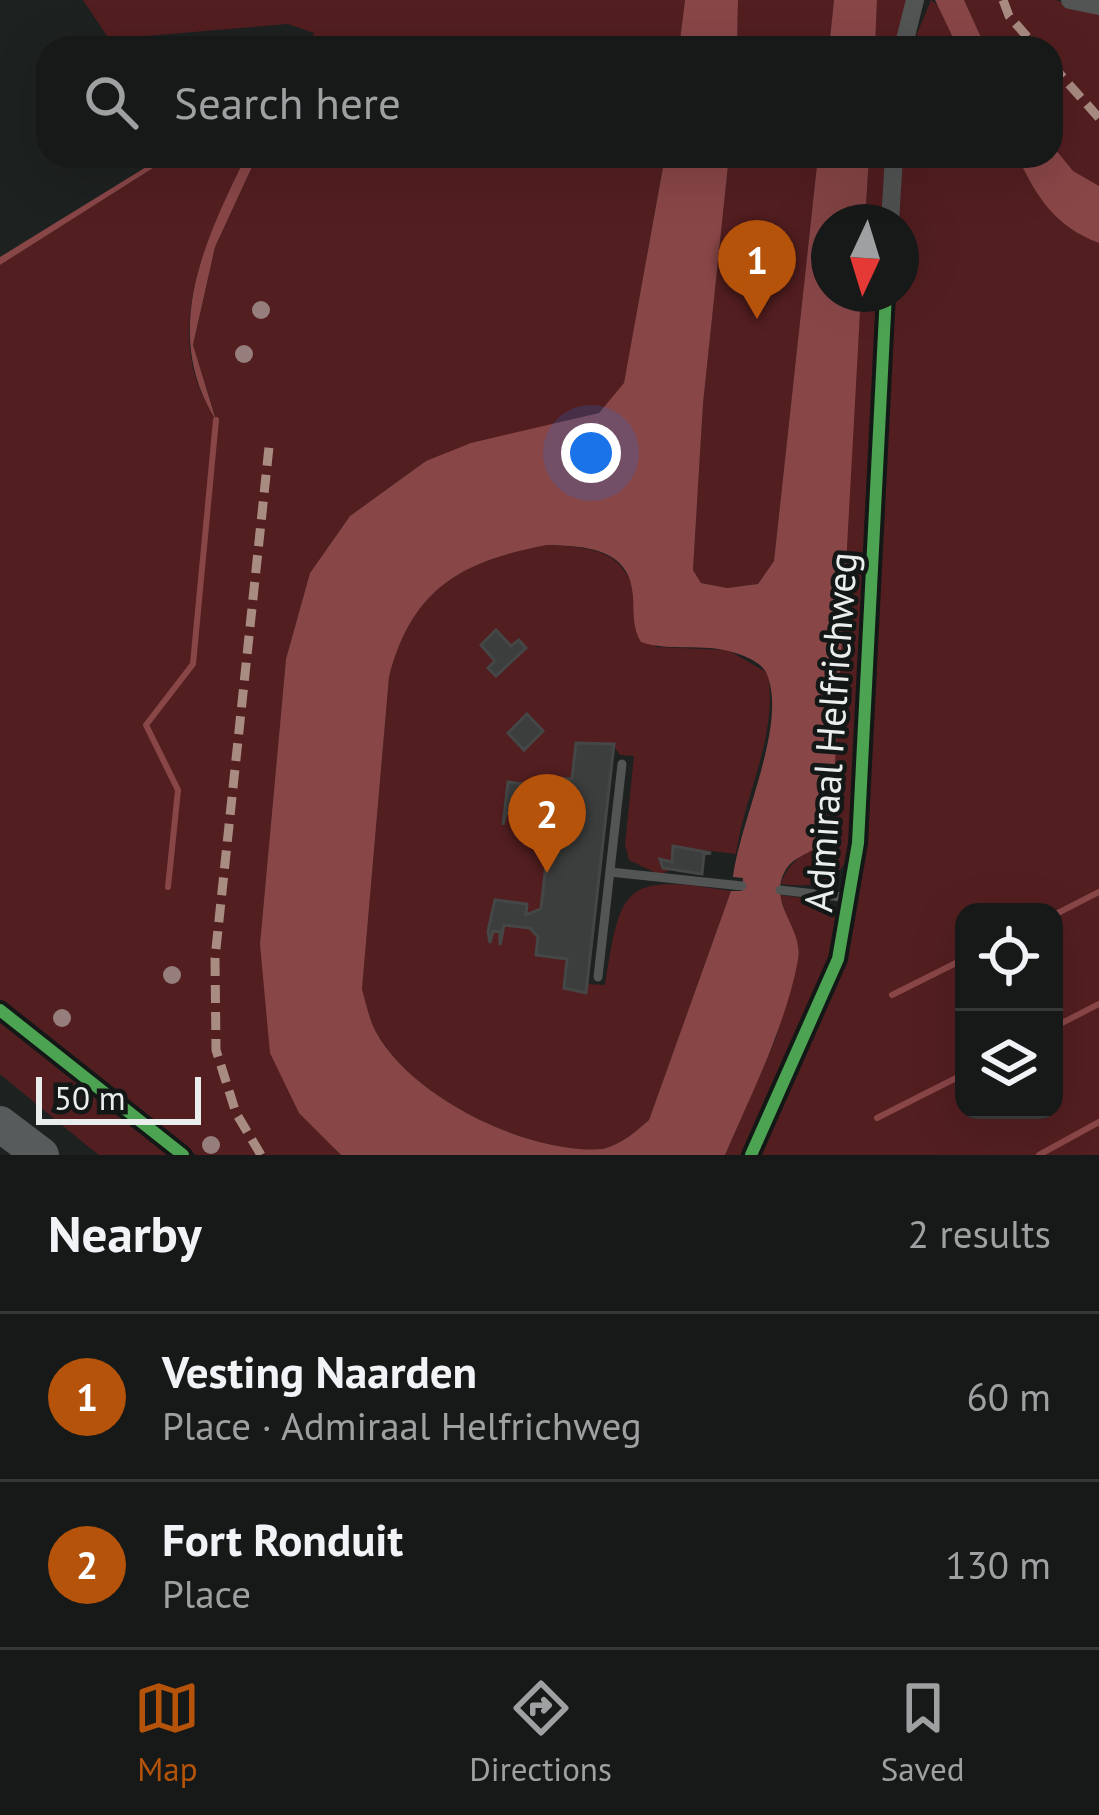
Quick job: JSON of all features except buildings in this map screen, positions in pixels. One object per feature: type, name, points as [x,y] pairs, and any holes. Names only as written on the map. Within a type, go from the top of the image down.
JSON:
[{"type":"highway","points":[[0,1124],[41,1155]]},
{"type":"street","points":[[906,36],[915,0]]},
{"type":"street","points":[[1070,0],[1099,6]]},
{"type":"street","points":[[891,204],[893,168]]},
{"type":"street","name":"Admiraal Helfrichweg","points":[[752,1155],[838,959],[850,898],[858,843],[885,312]]},
{"type":"street","points":[[0,1010],[183,1155]]},
{"type":"lane","points":[[598,977],[622,764]]},
{"type":"lane","points":[[610,872],[742,886]]},
{"type":"lane","points":[[780,890],[850,898]]},
{"type":"shaded area","points":[[83,0],[685,0],[680,36],[313,36],[288,24],[107,36]]},
{"type":"shaded area","points":[[685,0],[738,0],[737,36],[680,36]]},
{"type":"shaded area","points":[[738,0],[834,0],[830,36],[737,36]]},
{"type":"shaded area","points":[[834,0],[877,0],[876,36],[830,36]]},
{"type":"shaded area","points":[[877,0],[909,0],[901,36],[876,36]]},
{"type":"shaded area","points":[[931,0],[943,10],[953,36],[916,36]]},
{"type":"shaded area","points":[[935,0],[964,0],[980,36],[952,36]]},
{"type":"shaded area","points":[[964,0],[1055,0],[1099,13],[1099,186],[1079,178],[1063,160],[1063,36],[980,36]]},
{"type":"shaded area","points":[[1063,159],[1073,171],[1099,186],[1099,243],[1059,219],[1023,168],[1063,168]]},
{"type":"shaded area","points":[[145,168],[153,168],[0,265],[0,257]]},
{"type":"shaded area","points":[[153,168],[240,168],[204,252],[190,320],[190,354],[199,386],[216,418],[193,346],[215,247],[251,168],[663,168],[624,384],[599,413],[426,461],[350,516],[310,573],[286,659],[260,945],[335,1150],[341,1155],[196,1155],[0,1000],[0,265]]},
{"type":"shaded area","points":[[240,168],[251,168],[215,247],[193,345],[216,420],[191,353],[190,320],[195,286],[216,220]]},
{"type":"shaded area","points":[[663,168],[728,168],[703,404],[693,570],[701,583],[727,588],[758,584],[774,561],[811,220],[811,312],[860,312],[835,764],[822,843],[793,862],[781,883],[798,960],[776,1035],[725,1155],[341,1155],[299,1113],[270,1053],[260,944],[286,659],[310,573],[350,516],[426,461],[471,443],[599,413],[624,383]],"holes":[[[547,545],[604,553],[624,568],[630,580],[641,642],[721,649],[748,658],[766,672],[772,698],[767,748],[733,877],[743,878],[742,891],[731,891],[649,1120],[603,1149],[573,1148],[507,1132],[443,1099],[393,1056],[374,1027],[362,989],[389,677],[411,621],[445,584],[490,560]]]},
{"type":"shaded area","points":[[728,168],[817,168],[774,561],[758,584],[727,588],[701,583],[693,570],[703,404]]},
{"type":"shaded area","points":[[817,168],[868,168],[866,204],[813,204]]},
{"type":"shaded area","points":[[868,168],[889,168],[886,204],[866,204]]},
{"type":"shaded area","points":[[901,168],[1023,168],[1059,219],[1099,243],[1099,1155],[759,1155],[842,964],[854,922],[890,312],[919,312],[919,204],[898,204]]},
{"type":"shaded area","points":[[860,312],[878,312],[852,849],[840,870],[824,882],[781,884],[790,867],[827,829]]},
{"type":"shaded area","points":[[547,545],[577,547],[614,560],[632,584],[656,647],[728,650],[768,673],[765,742],[736,854],[703,850],[701,872],[670,870],[660,875],[629,860],[625,844],[634,756],[620,755],[613,745],[584,994],[588,984],[605,985],[616,925],[634,894],[668,884],[731,891],[649,1120],[603,1149],[573,1148],[507,1132],[443,1099],[393,1056],[374,1027],[362,989],[389,677],[399,646],[411,621],[445,584],[490,560]]},
{"type":"shaded area","points":[[780,895],[826,901],[838,909],[838,940],[745,1155],[725,1155],[776,1038],[799,956]]},
{"type":"shaded area","points":[[0,1020],[172,1155],[99,1155],[0,1074]]},
{"type":"waterway","points":[[168,887],[178,790],[146,725],[193,664],[216,420]]},
{"type":"waterway","points":[[1063,910],[1099,892]]},
{"type":"waterway","points":[[892,995],[955,964]]},
{"type":"waterway","points":[[1063,1022],[1099,1004]]},
{"type":"waterway","points":[[877,1118],[955,1079]]},
{"type":"waterway","points":[[1039,1155],[1099,1122]]},
{"type":"marked path","points":[[1003,0],[1009,16],[1026,36]]},
{"type":"marked path","points":[[1063,78],[1099,118]]},
{"type":"marked path","points":[[261,1155],[236,1113],[216,1050],[215,958],[269,447]]},
{"type":"cycle path","points":[[751,1155],[838,959],[858,843],[885,312]]},
{"type":"cycle path","points":[[0,1010],[183,1155]]},
{"type":"place","name":"Vesting Naarden","points":[[757,319]]},
{"type":"place","name":"Fort Ronduit","points":[[547,873]]}]
